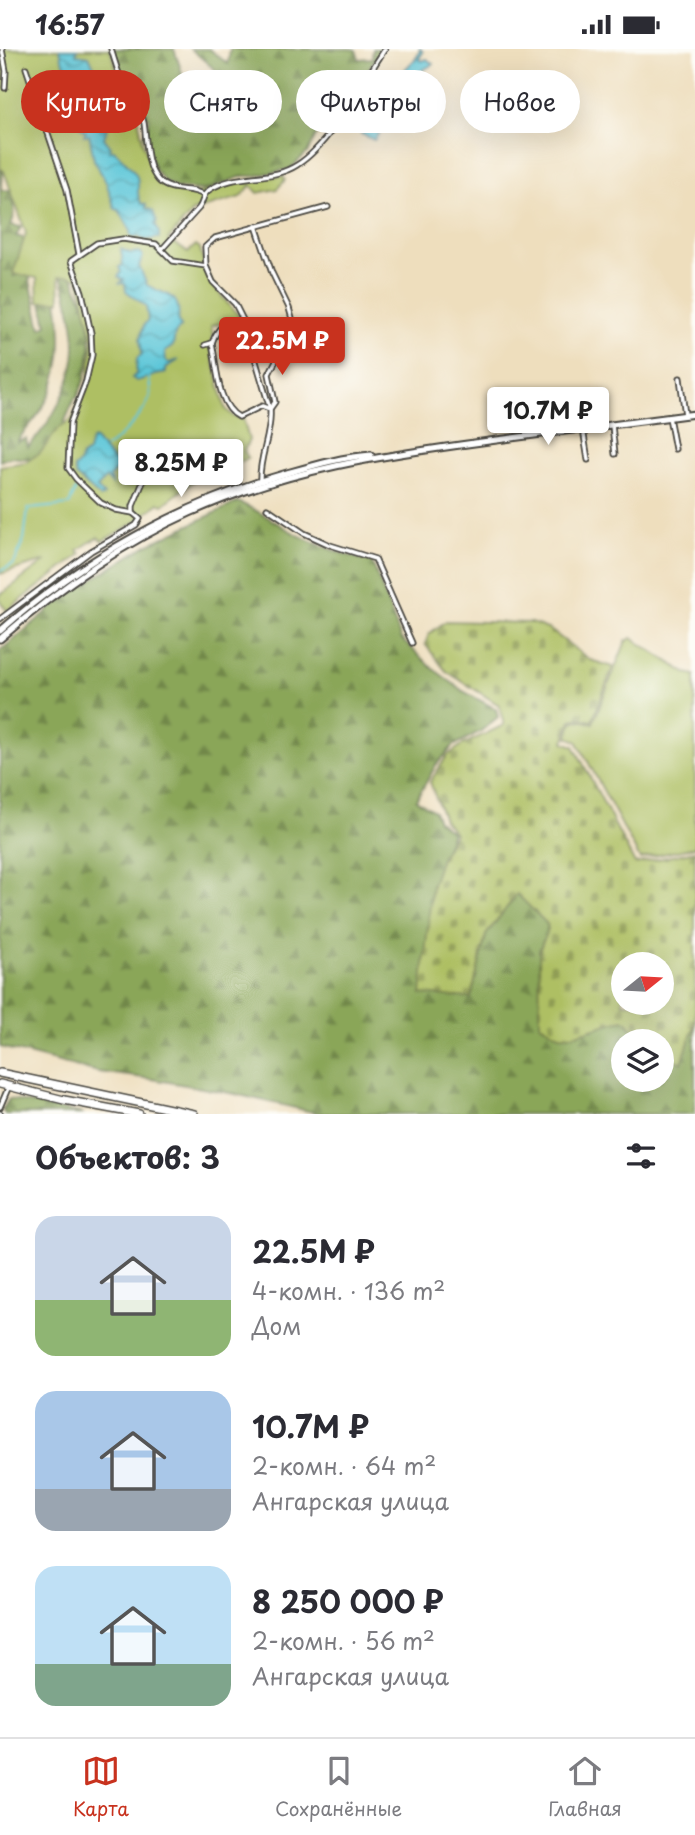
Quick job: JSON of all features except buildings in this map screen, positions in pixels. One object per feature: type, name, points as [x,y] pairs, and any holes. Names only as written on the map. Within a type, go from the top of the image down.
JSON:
[{"type":"highway","points":[[0,1073],[194,1114]]},
{"type":"highway","points":[[0,1084],[64,1100],[139,1114]]},
{"type":"main road","points":[[0,631],[55,586],[134,536],[217,496],[260,480],[341,459],[695,414]]},
{"type":"main road","points":[[0,639],[77,578],[135,541],[189,513],[263,484],[342,463],[398,453]]},
{"type":"street","points":[[2,49],[6,71],[5,88]]},
{"type":"street","points":[[111,49],[122,83],[141,113],[145,144],[156,177],[162,183],[180,191],[197,191],[203,195]]},
{"type":"street","points":[[163,248],[199,208],[203,195],[212,188],[276,173],[298,164],[326,136],[385,49]]},
{"type":"street","points":[[26,68],[67,190],[79,254]]},
{"type":"street","points":[[260,480],[271,422],[270,409],[245,324],[235,304],[213,282],[206,266],[205,247],[215,238],[328,207]]},
{"type":"street","points":[[256,226],[272,273],[289,308],[297,337],[286,341],[269,375],[275,402],[270,409]]},
{"type":"street","points":[[0,619],[91,551],[136,525],[140,519],[133,513],[116,510],[101,503],[68,468],[70,423],[86,381],[92,355],[91,333],[82,292],[71,261],[97,243],[113,239],[156,244],[163,248],[173,261],[206,266]]},
{"type":"street","points":[[245,324],[236,322],[215,332],[212,343],[223,395],[232,414],[239,417],[262,406],[270,409]]},
{"type":"street","points":[[205,345],[212,343]]},
{"type":"street","points":[[680,378],[685,415]]},
{"type":"street","points":[[598,427],[601,395]]},
{"type":"street","points":[[669,417],[675,449]]},
{"type":"street","points":[[612,425],[615,454]]},
{"type":"street","points":[[583,429],[587,460]]},
{"type":"street","points":[[133,513],[133,506],[158,446]]},
{"type":"street","points":[[267,507],[304,533],[330,545],[375,559],[412,643]]},
{"type":"street","points":[[0,1107],[9,1086]]},
{"type":"green space","points":[[0,49],[110,49],[117,70],[21,70],[21,133],[141,133],[157,182],[181,192],[206,192],[238,182],[283,176],[285,180],[277,189],[258,193],[251,185],[241,197],[193,211],[168,240],[188,252],[196,245],[200,248],[214,286],[241,318],[211,326],[213,335],[210,345],[225,408],[234,417],[243,418],[249,440],[244,451],[248,458],[224,471],[192,482],[163,505],[159,503],[133,524],[102,541],[98,537],[78,550],[81,554],[7,611],[0,601],[0,595],[46,561],[0,574],[0,466],[26,462],[41,452],[58,429],[72,419],[88,386],[93,340],[79,279],[59,277],[60,301],[38,302],[37,278],[13,274],[26,233],[4,171],[0,168]]},
{"type":"green space","points":[[113,49],[174,49],[181,70],[164,70],[164,133],[282,133],[282,70],[216,70],[191,49],[209,49],[228,64],[230,49],[350,49],[356,50],[359,59],[372,58],[373,49],[381,49],[368,70],[296,70],[296,133],[320,133],[308,152],[290,169],[243,176],[204,190],[177,188],[165,182],[155,170],[144,135],[150,133],[150,70],[119,70]]},
{"type":"green space","points":[[0,169],[3,172],[1,190],[10,190],[14,203],[11,225],[21,227],[16,236],[24,238],[22,256],[17,260],[14,276],[22,273],[29,276],[41,328],[47,325],[37,278],[52,276],[61,327],[60,359],[51,391],[40,412],[17,442],[26,439],[28,447],[37,437],[60,401],[71,373],[75,337],[60,271],[73,277],[84,304],[90,327],[90,351],[82,387],[54,443],[32,458],[13,457],[0,461]]},
{"type":"green space","points":[[238,502],[309,540],[372,562],[401,639],[431,667],[463,691],[496,709],[498,717],[481,731],[453,746],[436,765],[416,800],[434,811],[438,821],[452,832],[432,885],[471,997],[486,935],[517,893],[547,924],[548,929],[539,951],[594,1029],[613,1021],[626,1020],[633,1029],[611,1029],[611,1092],[674,1092],[674,1059],[682,1062],[695,1023],[695,1114],[321,1114],[235,1094],[98,1072],[0,1047],[0,651],[66,596],[147,545]]},
{"type":"green space","points":[[446,621],[532,623],[550,630],[590,660],[613,667],[592,721],[579,718],[571,720],[564,742],[574,746],[635,864],[695,851],[695,1023],[682,1063],[674,1060],[674,1029],[633,1029],[626,1020],[583,1032],[560,1035],[540,1024],[539,951],[548,929],[547,924],[517,894],[486,935],[471,998],[421,994],[432,885],[442,855],[455,833],[444,820],[430,782],[447,756],[462,745],[504,725],[499,705],[446,671],[425,644],[429,634]]},
{"type":"green space","points":[[632,638],[686,673],[695,675],[695,847],[640,859],[577,741],[568,737],[572,722],[579,720],[593,723],[626,641]]},
{"type":"green space","points":[[9,1099],[84,1114],[5,1114],[2,1110]]},
{"type":"water","points":[[60,49],[77,49],[76,54],[89,56],[94,67],[92,70],[68,70]]},
{"type":"water","points":[[420,49],[423,52],[419,59],[427,59],[433,64],[423,70],[404,70]]},
{"type":"water","points":[[106,133],[104,138],[111,147],[109,151],[114,150],[136,174],[139,198],[142,204],[146,204],[146,208],[153,211],[159,238],[145,240],[130,235],[131,231],[119,210],[115,209],[106,182],[94,160],[89,135],[84,135]]},
{"type":"water","points":[[361,133],[380,133],[374,140]]},
{"type":"water","points":[[121,249],[130,253],[140,252],[143,256],[139,266],[147,285],[172,297],[178,306],[178,323],[181,326],[175,334],[173,346],[165,352],[166,361],[169,363],[179,360],[166,368],[166,372],[137,381],[132,378],[136,374],[137,358],[142,354],[140,339],[148,320],[146,306],[126,291],[125,284],[120,283],[124,280],[118,277],[121,272],[119,267],[123,265]]},
{"type":"water","points":[[94,439],[120,468],[131,471],[128,474],[130,480],[124,472],[117,469],[110,477],[112,484],[106,478],[97,488],[104,495],[101,498],[76,476],[74,468],[88,452]]},
{"type":"waterway","points":[[105,448],[118,438],[144,409],[150,395],[149,377]]},
{"type":"waterway","points":[[0,571],[14,564],[24,539],[28,509],[69,505],[76,489]]}]
